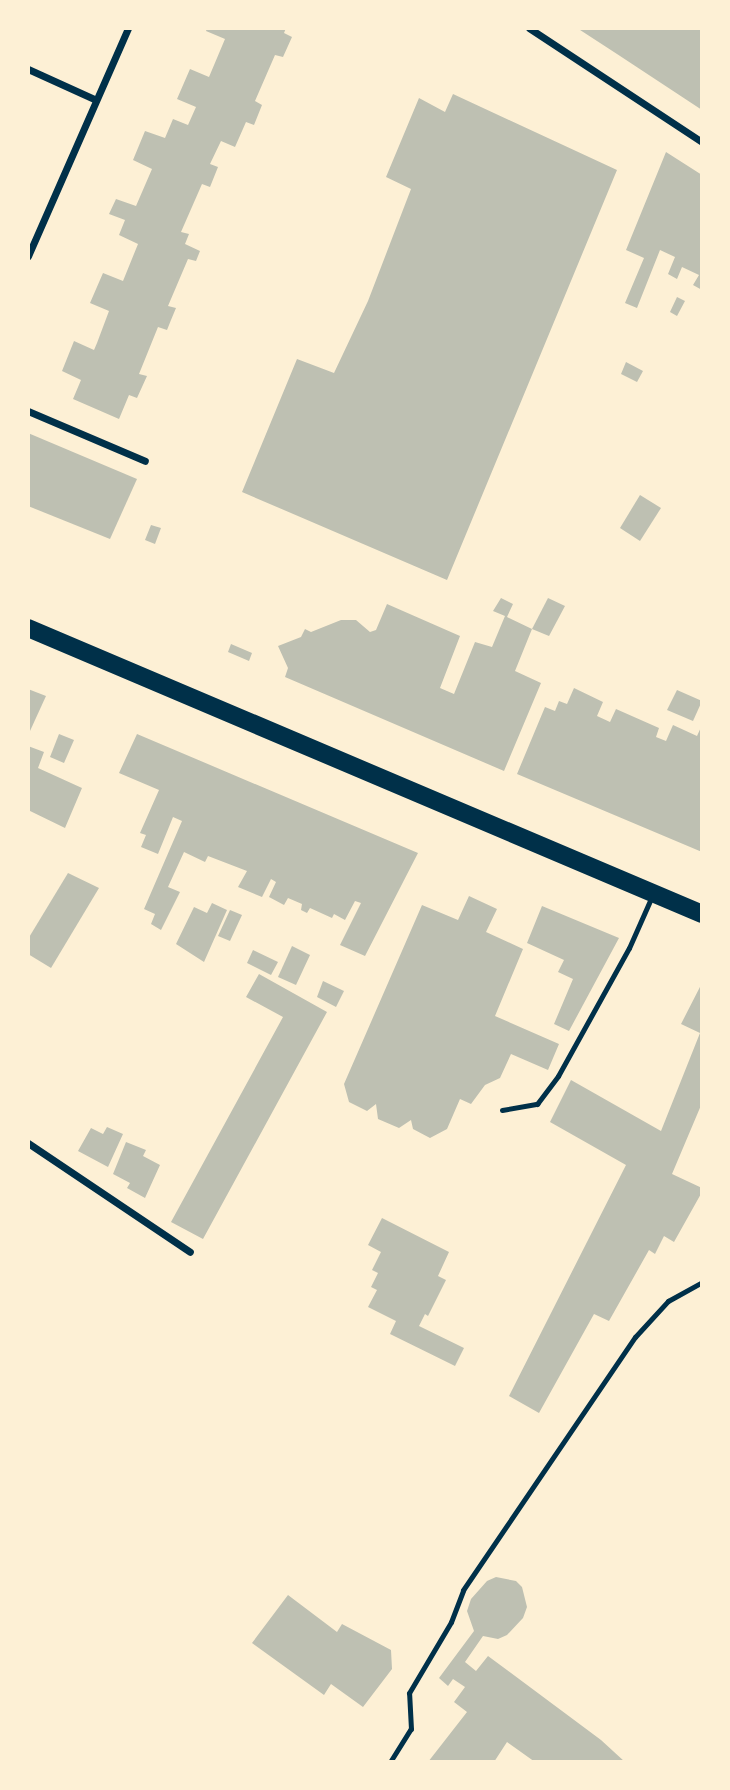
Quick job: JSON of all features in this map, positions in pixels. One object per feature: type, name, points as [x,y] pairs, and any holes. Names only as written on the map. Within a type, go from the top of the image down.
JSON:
[{"type":"main road","points":[[28,628],[702,914]]},
{"type":"street","points":[[28,256],[94,99],[128,28]]},
{"type":"street","points":[[529,28],[702,142]]},
{"type":"street","points":[[28,69],[94,99]]},
{"type":"street","points":[[28,411],[145,461]]},
{"type":"street","points":[[28,1143],[190,1252]]},
{"type":"lane","points":[[502,1110],[537,1104],[558,1076],[629,948],[653,893]]},
{"type":"lane","points":[[390,1762],[411,1729],[410,1693],[451,1622],[463,1590],[635,1337],[668,1301],[702,1282]]},
{"type":"building","points":[[207,28],[286,28],[284,33],[292,37],[283,57],[275,55],[255,101],[262,105],[254,125],[246,122],[235,147],[221,141],[210,164],[218,167],[210,187],[202,184],[181,232],[189,234],[185,244],[200,251],[196,261],[188,259],[168,306],[176,308],[167,330],[158,327],[139,374],[147,376],[137,398],[129,395],[119,419],[73,399],[81,380],[62,371],[74,341],[94,350],[97,343],[109,311],[90,303],[103,273],[123,281],[138,244],[119,235],[125,220],[109,214],[116,199],[136,206],[152,169],[133,160],[145,131],[165,138],[173,119],[188,125],[196,107],[177,99],[190,69],[209,77],[225,39],[206,31]]},
{"type":"building","points":[[577,28],[702,28],[702,110],[617,54]]},
{"type":"building","points":[[453,94],[617,170],[447,580],[242,492],[297,359],[334,373],[368,301],[411,189],[386,177],[419,98],[445,112]]},
{"type":"building","points":[[666,152],[702,175],[702,290],[693,285],[699,275],[682,267],[677,279],[668,274],[675,257],[660,250],[637,308],[625,303],[644,258],[626,250]]},
{"type":"building","points":[[677,297],[685,301],[677,316],[670,312]]},
{"type":"building","points":[[626,362],[643,371],[637,382],[621,374]]},
{"type":"building","points":[[28,433],[137,479],[110,539],[28,506]]},
{"type":"building","points":[[640,495],[661,508],[640,541],[620,528]]},
{"type":"building","points":[[151,525],[161,528],[155,544],[145,540]]},
{"type":"building","points":[[501,598],[513,604],[507,617],[532,629],[515,671],[541,683],[504,771],[285,677],[288,668],[278,646],[301,637],[305,629],[311,632],[341,620],[356,620],[370,632],[376,630],[387,604],[460,636],[440,688],[454,694],[475,642],[492,647],[505,616],[493,611]]},
{"type":"building","points":[[548,598],[565,606],[549,636],[532,629]]},
{"type":"building","points":[[231,644],[252,653],[249,661],[228,652]]},
{"type":"building","points":[[574,688],[603,702],[597,716],[610,722],[616,709],[659,728],[656,737],[666,741],[673,725],[697,736],[702,725],[702,852],[517,774],[545,707],[555,711],[559,701],[567,704]]},
{"type":"building","points":[[28,689],[46,696],[30,731],[28,730]]},
{"type":"building","points":[[677,690],[702,701],[693,721],[667,710]]},
{"type":"building","points":[[59,734],[74,740],[64,763],[50,757]]},
{"type":"building","points":[[137,734],[418,853],[365,956],[340,945],[361,903],[355,901],[345,920],[334,914],[332,918],[310,908],[307,913],[301,910],[302,904],[288,898],[284,905],[269,897],[276,882],[271,879],[262,897],[238,887],[247,871],[208,856],[205,862],[184,852],[168,887],[180,892],[161,930],[151,924],[155,914],[144,909],[182,821],[173,817],[158,854],[141,847],[146,835],[140,833],[159,790],[119,773]]},
{"type":"building","points":[[28,746],[44,752],[38,768],[82,788],[65,828],[28,810]]},
{"type":"building","points":[[68,873],[99,888],[51,968],[28,954],[28,939]]},
{"type":"building","points":[[469,896],[497,909],[486,932],[523,949],[495,1016],[559,1044],[548,1070],[511,1054],[500,1078],[485,1085],[471,1104],[460,1099],[447,1129],[430,1138],[413,1129],[411,1120],[399,1128],[378,1119],[376,1104],[367,1111],[349,1102],[344,1084],[422,905],[458,920]]},
{"type":"building","points":[[212,903],[227,910],[204,962],[176,944],[194,907],[207,913]]},
{"type":"building","points":[[542,906],[619,938],[569,1031],[554,1024],[573,979],[558,972],[564,960],[527,943]]},
{"type":"building","points":[[230,910],[242,915],[230,941],[218,936]]},
{"type":"building","points":[[292,946],[310,955],[296,985],[278,977]]},
{"type":"building","points":[[253,950],[278,962],[271,975],[247,963]]},
{"type":"building","points":[[259,974],[327,1012],[203,1239],[171,1222],[283,1017],[246,997]]},
{"type":"building","points":[[323,981],[344,991],[336,1007],[317,997]]},
{"type":"building","points":[[702,983],[702,1103],[672,1174],[702,1188],[702,1192],[674,1242],[664,1236],[655,1254],[649,1250],[609,1321],[594,1314],[539,1413],[509,1396],[626,1165],[550,1122],[571,1080],[661,1131],[700,1033],[681,1024]]},
{"type":"building","points":[[107,1127],[123,1134],[108,1167],[78,1151],[91,1128],[103,1134]]},
{"type":"building","points":[[126,1142],[146,1150],[143,1156],[160,1165],[145,1198],[127,1188],[130,1183],[113,1174]]},
{"type":"building","points":[[382,1218],[449,1252],[438,1276],[446,1280],[428,1316],[425,1314],[419,1326],[464,1348],[455,1366],[390,1334],[396,1321],[368,1307],[377,1290],[371,1287],[378,1273],[372,1270],[381,1252],[368,1245]]},
{"type":"building","points":[[496,1577],[516,1581],[522,1587],[527,1607],[523,1618],[507,1635],[498,1639],[483,1636],[465,1662],[476,1671],[488,1656],[601,1740],[625,1762],[535,1762],[507,1742],[494,1762],[428,1762],[467,1712],[454,1702],[465,1687],[453,1679],[448,1686],[439,1678],[474,1631],[467,1611],[471,1599],[487,1581]]},
{"type":"building","points":[[288,1595],[337,1632],[342,1624],[391,1650],[392,1669],[363,1707],[331,1684],[324,1695],[252,1643]]}]
